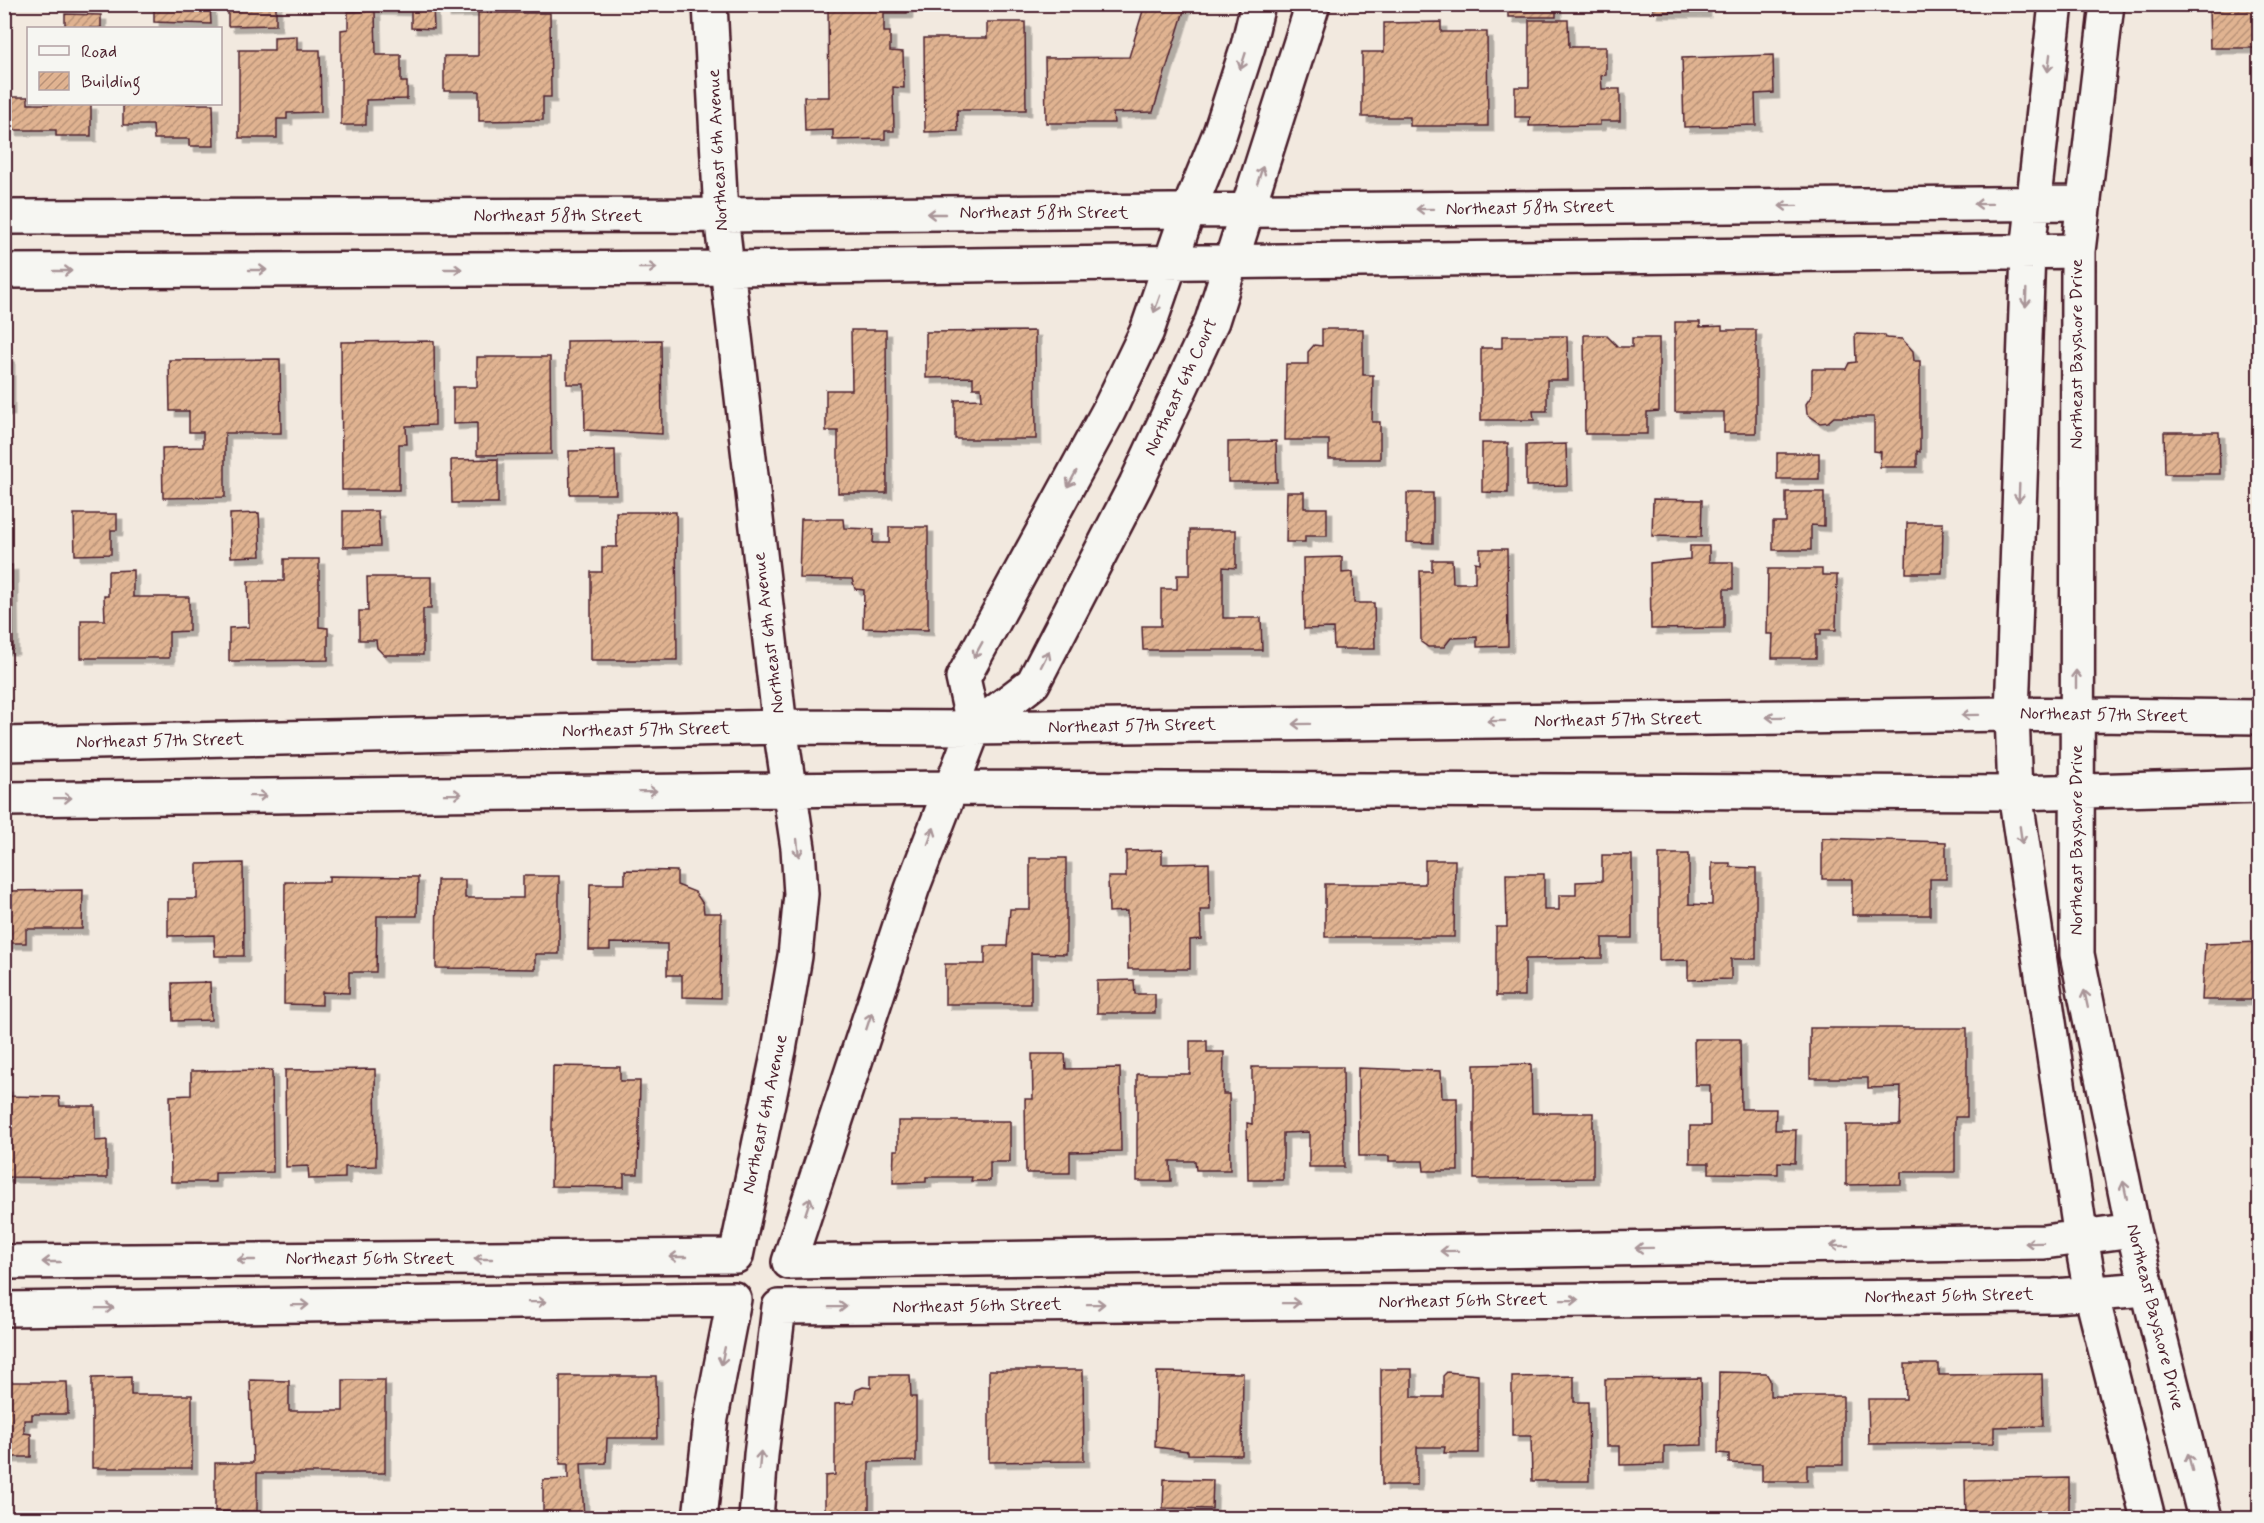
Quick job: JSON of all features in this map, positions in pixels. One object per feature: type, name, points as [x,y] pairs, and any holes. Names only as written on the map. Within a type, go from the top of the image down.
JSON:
[{"type":"street","name":"Northeast 6th Avenue","points":[[710,4],[721,215],[801,894],[795,956],[779,1050],[736,1256]]},
{"type":"street","points":[[789,1262],[912,889],[974,728],[963,678],[1108,412],[1147,331],[1188,212],[1220,133],[1248,46],[1258,4]]},
{"type":"street","name":"Northeast 6th Court","points":[[974,728],[1033,683],[1136,484],[1212,321],[1313,4]]},
{"type":"street","points":[[2056,4],[2031,203],[2028,251],[2012,714],[2015,793],[2091,1293],[2148,1518]]},
{"type":"street","name":"Northeast Bayshore Drive","points":[[2107,4],[2078,251],[2077,954],[2133,1230],[2205,1518]]},
{"type":"street","name":"Northeast 58th Street","points":[[4,217],[1188,212],[2084,203]]},
{"type":"street","points":[[4,271],[727,268],[2078,251]]},
{"type":"street","name":"Northeast 57th Street","points":[[4,744],[780,727],[974,728],[2012,714],[2259,717]]},
{"type":"street","points":[[4,799],[949,788],[2015,793],[2259,786]]},
{"type":"street","points":[[789,1262],[2044,1242],[2133,1230]]},
{"type":"street","points":[[764,1246],[782,1254],[789,1262],[794,1281],[787,1301],[779,1307],[770,1311],[750,1311],[734,1299],[729,1291],[728,1273],[736,1256],[744,1250],[764,1246]]},
{"type":"street","name":"Northeast 56th Street","points":[[4,1262],[736,1256]]},
{"type":"street","name":"Northeast 56th Street","points":[[779,1307],[2091,1293],[2147,1289]]},
{"type":"street","points":[[4,1309],[734,1299]]},
{"type":"street","points":[[700,1518],[711,1418],[734,1299]]},
{"type":"street","points":[[756,1518],[761,1455],[779,1307]]},
{"type":"building","points":[[144,4],[210,4],[211,24],[154,22],[154,6]]},
{"type":"building","points":[[228,4],[276,4],[276,25],[228,26]]},
{"type":"building","points":[[367,4],[433,4],[434,29],[411,28],[411,10],[367,9]]},
{"type":"building","points":[[445,4],[489,4],[489,11],[445,12]]},
{"type":"building","points":[[837,4],[907,4],[907,13],[884,13],[884,32],[890,32],[890,51],[903,52],[904,88],[893,87],[894,131],[885,131],[885,139],[833,140],[833,130],[805,131],[804,97],[829,97],[828,9],[837,9]]},
{"type":"building","points":[[1145,4],[1186,4],[1153,112],[1113,113],[1114,123],[1046,123],[1045,58],[1129,57]]},
{"type":"building","points":[[1508,4],[1556,4],[1556,17],[1508,17]]},
{"type":"building","points":[[1653,4],[1705,4],[1705,12],[1653,12]]},
{"type":"building","points":[[2260,7],[2260,48],[2210,48],[2209,8]]},
{"type":"building","points":[[375,11],[376,55],[401,55],[401,82],[407,82],[407,99],[366,100],[366,125],[341,125],[341,30],[348,29],[348,12]]},
{"type":"building","points":[[478,13],[550,13],[551,97],[543,97],[543,120],[479,121],[479,91],[444,91],[444,56],[478,56]]},
{"type":"building","points":[[65,14],[101,15],[101,27],[65,27]]},
{"type":"building","points":[[1529,20],[1568,20],[1569,47],[1606,47],[1606,75],[1601,76],[1602,89],[1620,89],[1620,121],[1600,121],[1600,125],[1529,126],[1530,117],[1515,117],[1515,87],[1529,87]]},
{"type":"building","points":[[987,22],[1025,22],[1026,110],[957,110],[958,131],[925,132],[924,38],[987,38]]},
{"type":"building","points":[[1441,22],[1441,32],[1487,32],[1488,126],[1410,126],[1410,117],[1362,117],[1362,52],[1384,52],[1384,23]]},
{"type":"building","points":[[297,36],[297,50],[320,50],[321,112],[287,113],[287,119],[277,119],[277,138],[239,138],[239,50],[274,50],[274,37]]},
{"type":"building","points":[[1773,55],[1774,93],[1755,94],[1756,125],[1684,127],[1682,58]]},
{"type":"building","points":[[12,97],[27,97],[27,105],[91,105],[91,136],[56,136],[56,130],[12,130]]},
{"type":"building","points":[[123,105],[213,105],[214,146],[189,146],[189,139],[154,139],[153,125],[123,125]]},
{"type":"building","points":[[1675,322],[1700,322],[1700,327],[1722,326],[1722,330],[1756,330],[1756,433],[1724,433],[1724,412],[1675,412]]},
{"type":"building","points":[[1322,329],[1363,329],[1363,375],[1373,375],[1372,422],[1380,422],[1380,459],[1329,459],[1329,440],[1285,440],[1286,364],[1308,364],[1308,352],[1314,345],[1322,346]]},
{"type":"building","points":[[851,330],[886,330],[887,493],[838,493],[838,431],[826,431],[826,390],[852,390]]},
{"type":"building","points":[[1035,331],[1036,439],[955,439],[955,400],[982,399],[981,388],[973,388],[973,377],[926,378],[926,332]]},
{"type":"building","points":[[1855,334],[1885,335],[1886,338],[1902,339],[1913,351],[1914,361],[1920,361],[1920,452],[1917,451],[1917,467],[1880,467],[1881,452],[1874,451],[1874,417],[1834,417],[1828,422],[1820,423],[1807,414],[1806,404],[1812,395],[1812,369],[1846,369],[1849,363],[1856,362]]},
{"type":"building","points":[[1584,335],[1606,335],[1618,347],[1632,347],[1632,338],[1659,338],[1659,411],[1647,412],[1647,434],[1585,434]]},
{"type":"building","points":[[1502,336],[1567,336],[1568,380],[1547,380],[1547,411],[1533,411],[1534,420],[1481,420],[1481,348],[1502,348]]},
{"type":"building","points":[[661,340],[662,434],[585,430],[584,384],[567,384],[567,341]]},
{"type":"building","points":[[434,341],[435,425],[406,426],[407,444],[399,444],[399,490],[342,490],[341,342]]},
{"type":"building","points":[[9,356],[9,410],[4,410],[4,357]]},
{"type":"building","points":[[477,357],[550,357],[551,454],[477,455],[477,423],[453,424],[453,387],[477,387]]},
{"type":"building","points":[[280,359],[281,433],[225,433],[225,497],[163,498],[162,448],[203,447],[203,432],[189,432],[189,411],[170,411],[169,360]]},
{"type":"building","points":[[2164,432],[2219,432],[2220,474],[2165,474]]},
{"type":"building","points":[[1276,441],[1277,482],[1228,482],[1228,442]]},
{"type":"building","points":[[1482,443],[1508,443],[1508,493],[1482,492]]},
{"type":"building","points":[[1566,444],[1567,485],[1526,486],[1526,445]]},
{"type":"building","points":[[615,450],[616,494],[570,494],[569,451]]},
{"type":"building","points":[[1777,453],[1819,453],[1819,479],[1777,479]]},
{"type":"building","points":[[498,459],[498,503],[452,503],[451,460]]},
{"type":"building","points":[[1287,492],[1304,492],[1304,508],[1327,508],[1327,536],[1305,536],[1305,542],[1286,542]]},
{"type":"building","points":[[1786,492],[1824,492],[1824,526],[1811,525],[1811,550],[1773,550],[1773,522],[1786,522]]},
{"type":"building","points":[[1407,493],[1433,493],[1433,543],[1407,542]]},
{"type":"building","points":[[1653,499],[1702,500],[1701,537],[1652,536]]},
{"type":"building","points":[[343,511],[378,511],[380,546],[343,547]]},
{"type":"building","points":[[616,512],[676,512],[677,660],[591,660],[591,572],[602,572],[602,547],[617,547]]},
{"type":"building","points":[[259,513],[261,556],[231,557],[230,514]]},
{"type":"building","points":[[74,514],[117,514],[117,530],[111,530],[111,554],[75,555]]},
{"type":"building","points":[[801,519],[843,519],[844,528],[874,529],[873,543],[889,543],[889,527],[928,527],[928,630],[863,628],[864,590],[855,589],[852,579],[799,578]]},
{"type":"building","points":[[1907,523],[1943,523],[1942,573],[1906,573]]},
{"type":"building","points":[[1190,530],[1236,530],[1236,568],[1223,567],[1223,618],[1261,618],[1262,650],[1143,650],[1142,626],[1161,626],[1161,589],[1177,589],[1177,575],[1190,575]]},
{"type":"building","points":[[1690,546],[1709,546],[1709,562],[1733,562],[1733,589],[1724,589],[1724,628],[1651,629],[1650,563],[1690,559]]},
{"type":"building","points":[[1480,549],[1507,549],[1508,646],[1477,647],[1477,637],[1451,638],[1444,647],[1428,647],[1421,642],[1420,571],[1432,571],[1432,560],[1452,560],[1453,583],[1475,583],[1475,562],[1480,563]]},
{"type":"building","points":[[1342,557],[1342,573],[1353,572],[1354,603],[1374,603],[1375,649],[1334,649],[1333,628],[1304,629],[1303,558]]},
{"type":"building","points":[[284,559],[319,559],[319,627],[328,628],[328,660],[229,661],[229,628],[249,627],[248,581],[284,581]]},
{"type":"building","points":[[12,565],[13,649],[4,649],[4,566]]},
{"type":"building","points":[[1768,569],[1822,569],[1822,575],[1837,575],[1836,630],[1821,630],[1821,634],[1816,634],[1816,658],[1772,658],[1773,634],[1767,634]]},
{"type":"building","points":[[133,570],[133,597],[189,597],[189,631],[169,632],[169,658],[81,658],[81,620],[105,620],[104,596],[108,596],[108,571]]},
{"type":"building","points":[[367,577],[431,577],[431,609],[423,609],[423,655],[384,655],[377,648],[376,640],[359,640],[359,611],[368,611]]},
{"type":"building","points":[[1822,838],[1946,842],[1946,879],[1930,879],[1930,915],[1852,915],[1852,879],[1822,879]]},
{"type":"building","points":[[1162,850],[1162,864],[1209,863],[1210,910],[1200,910],[1201,939],[1190,940],[1190,969],[1128,969],[1127,911],[1109,912],[1108,877],[1126,877],[1126,851]]},
{"type":"building","points":[[1659,854],[1689,854],[1689,904],[1712,905],[1712,863],[1730,863],[1730,867],[1756,868],[1756,959],[1731,959],[1731,979],[1688,980],[1688,960],[1659,961]]},
{"type":"building","points":[[1602,855],[1632,855],[1632,938],[1602,938],[1602,958],[1525,959],[1525,996],[1496,996],[1496,927],[1507,927],[1506,874],[1544,874],[1544,910],[1559,910],[1559,895],[1576,895],[1576,882],[1602,881]]},
{"type":"building","points":[[1030,858],[1066,858],[1066,954],[1031,953],[1031,1004],[945,1004],[945,964],[985,964],[985,946],[1007,946],[1010,909],[1030,909]]},
{"type":"building","points":[[1425,860],[1455,860],[1454,937],[1325,937],[1325,884],[1425,884]]},
{"type":"building","points":[[243,863],[244,956],[215,956],[214,935],[168,936],[168,899],[197,899],[197,864]]},
{"type":"building","points":[[625,870],[677,871],[677,885],[695,892],[703,904],[704,913],[721,913],[720,998],[682,997],[682,975],[667,975],[667,944],[610,943],[610,950],[589,950],[590,884],[625,884]]},
{"type":"building","points":[[329,876],[418,877],[417,916],[377,916],[376,972],[349,972],[349,993],[322,992],[322,1005],[284,1004],[285,882],[329,882]]},
{"type":"building","points":[[523,876],[559,876],[559,954],[535,954],[535,969],[436,968],[437,880],[465,880],[465,898],[523,898]]},
{"type":"building","points":[[83,890],[82,929],[26,929],[26,943],[4,943],[4,891]]},
{"type":"building","points":[[2260,942],[2260,1000],[2202,1000],[2205,944]]},
{"type":"building","points":[[1134,980],[1135,994],[1155,994],[1155,1013],[1097,1013],[1097,981]]},
{"type":"building","points":[[210,982],[211,1020],[173,1021],[172,983]]},
{"type":"building","points":[[1810,1028],[1967,1028],[1967,1117],[1955,1117],[1955,1172],[1901,1172],[1901,1184],[1846,1185],[1846,1125],[1900,1125],[1901,1087],[1868,1088],[1868,1078],[1810,1078]]},
{"type":"building","points":[[1694,1039],[1740,1039],[1741,1109],[1776,1109],[1775,1130],[1796,1130],[1795,1163],[1778,1162],[1778,1174],[1709,1173],[1709,1163],[1690,1163],[1690,1126],[1710,1126],[1710,1085],[1695,1085]]},
{"type":"building","points":[[1190,1041],[1207,1041],[1207,1052],[1224,1052],[1223,1094],[1229,1094],[1230,1170],[1196,1170],[1195,1161],[1170,1161],[1171,1181],[1137,1181],[1137,1074],[1190,1074]]},
{"type":"building","points":[[1032,1054],[1065,1054],[1066,1069],[1120,1068],[1121,1151],[1070,1152],[1070,1173],[1026,1173],[1025,1099],[1033,1099]]},
{"type":"building","points":[[1531,1064],[1532,1113],[1593,1113],[1593,1178],[1474,1179],[1474,1065]]},
{"type":"building","points":[[553,1066],[620,1067],[620,1081],[640,1081],[638,1174],[624,1174],[624,1187],[551,1186]]},
{"type":"building","points":[[1252,1067],[1343,1067],[1344,1167],[1309,1167],[1309,1132],[1283,1133],[1283,1180],[1248,1180],[1247,1123],[1252,1124]]},
{"type":"building","points":[[1358,1068],[1441,1071],[1442,1098],[1457,1098],[1458,1171],[1424,1171],[1423,1161],[1389,1161],[1389,1156],[1359,1156]]},
{"type":"building","points":[[375,1069],[376,1166],[345,1167],[345,1178],[309,1179],[308,1166],[286,1167],[285,1070]]},
{"type":"building","points":[[272,1070],[273,1172],[215,1173],[215,1182],[171,1182],[170,1096],[191,1095],[191,1071]]},
{"type":"building","points":[[4,1087],[7,1087],[7,1096],[59,1097],[60,1106],[95,1106],[95,1141],[107,1140],[107,1178],[5,1177]]},
{"type":"building","points":[[898,1121],[1010,1121],[1010,1162],[990,1162],[990,1181],[971,1181],[972,1177],[926,1177],[926,1182],[893,1183],[894,1150],[898,1150]]},
{"type":"building","points":[[1905,1364],[1939,1364],[1939,1375],[2042,1374],[2043,1426],[1994,1427],[1994,1443],[1869,1444],[1868,1399],[1906,1399]]},
{"type":"building","points":[[1381,1369],[1412,1369],[1412,1397],[1443,1397],[1443,1376],[1447,1372],[1478,1375],[1478,1453],[1444,1453],[1445,1447],[1417,1447],[1417,1485],[1382,1485]]},
{"type":"building","points":[[989,1370],[1083,1370],[1084,1461],[989,1462]]},
{"type":"building","points":[[1157,1372],[1243,1373],[1242,1455],[1188,1454],[1188,1451],[1155,1447]]},
{"type":"building","points":[[1719,1372],[1766,1373],[1770,1380],[1770,1396],[1843,1396],[1843,1465],[1807,1465],[1807,1481],[1762,1481],[1762,1464],[1729,1463],[1729,1454],[1718,1453]]},
{"type":"building","points":[[871,1375],[910,1375],[911,1397],[916,1397],[916,1461],[869,1462],[869,1512],[825,1513],[825,1476],[835,1475],[835,1404],[854,1403],[856,1390],[863,1387],[871,1388]]},
{"type":"building","points":[[560,1376],[656,1376],[657,1438],[607,1438],[606,1463],[581,1464],[584,1518],[543,1518],[543,1480],[568,1479],[568,1464],[560,1464]]},
{"type":"building","points":[[1574,1376],[1574,1402],[1588,1402],[1589,1481],[1532,1481],[1531,1436],[1512,1436],[1512,1377]]},
{"type":"building","points":[[131,1377],[131,1395],[192,1395],[192,1468],[92,1468],[92,1378]]},
{"type":"building","points":[[1701,1378],[1702,1445],[1664,1446],[1664,1464],[1620,1465],[1620,1446],[1606,1446],[1605,1379]]},
{"type":"building","points":[[250,1380],[289,1381],[289,1411],[343,1411],[343,1380],[385,1380],[385,1473],[257,1473],[257,1511],[215,1512],[215,1463],[253,1463]]},
{"type":"building","points":[[4,1382],[67,1382],[68,1414],[32,1414],[32,1420],[24,1420],[24,1433],[31,1434],[31,1457],[4,1457]]},
{"type":"building","points":[[2069,1478],[2069,1518],[1966,1518],[1965,1480]]},
{"type":"building","points":[[1164,1479],[1213,1480],[1212,1509],[1163,1508]]}]
